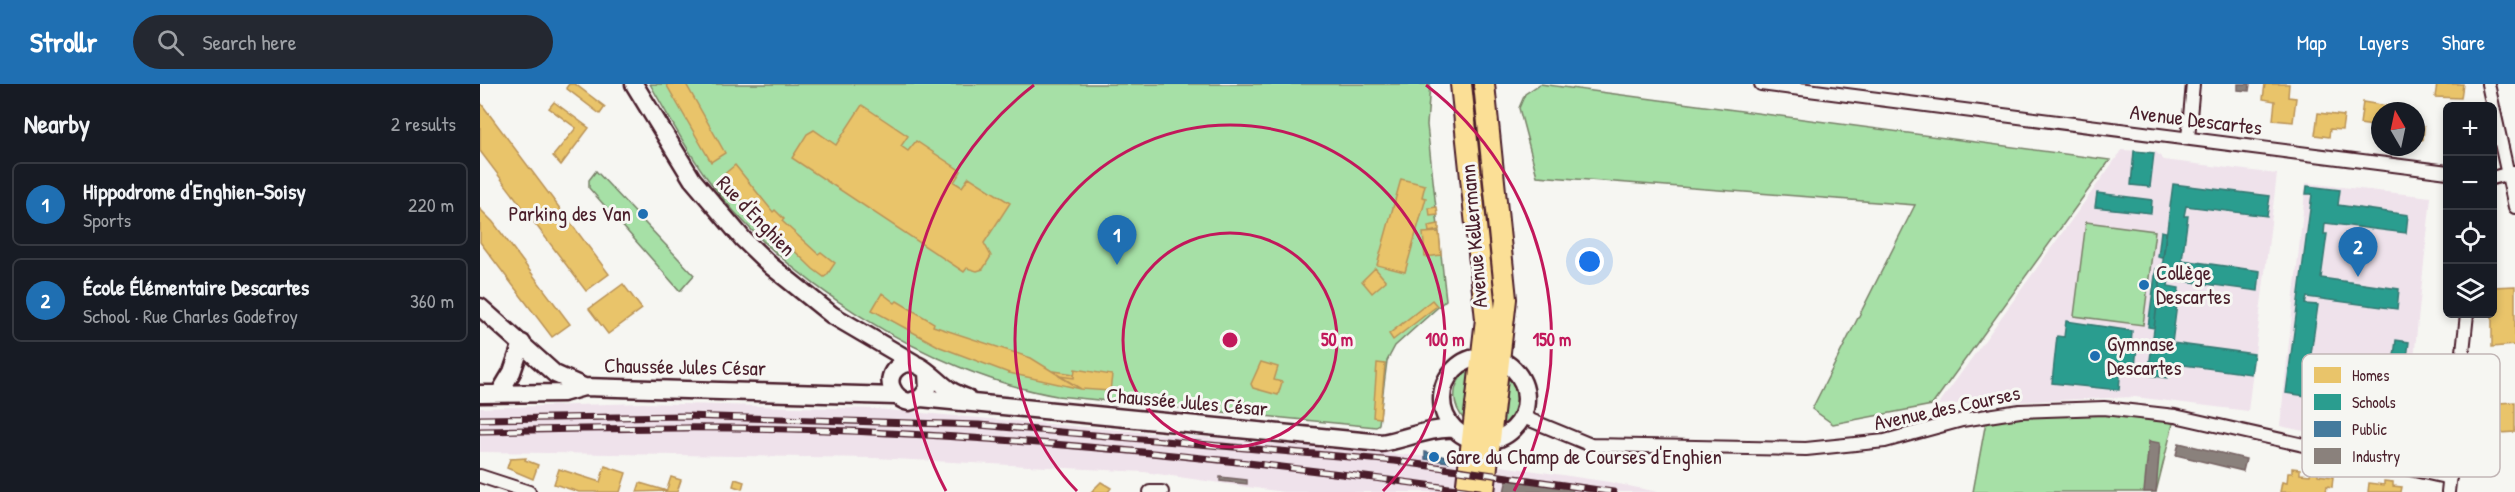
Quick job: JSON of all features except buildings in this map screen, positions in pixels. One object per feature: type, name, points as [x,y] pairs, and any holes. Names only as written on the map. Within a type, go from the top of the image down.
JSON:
[{"type":"main road","name":"Avenue Kellermann","points":[[1461,84],[1491,358]]},
{"type":"main road","name":"Avenue Kellermann","points":[[1466,492],[1481,441],[1491,358],[1506,298],[1484,84]]},
{"type":"main road","name":"Avenue Kellermann","points":[[1481,441],[1484,492]]},
{"type":"street","name":"Rue d'Enghien","points":[[634,84],[692,179],[743,239],[798,289],[832,315],[920,368]]},
{"type":"street","name":"Avenue Descartes","points":[[1761,84],[2443,171]]},
{"type":"street","points":[[2188,138],[2193,84]]},
{"type":"street","points":[[2488,84],[2511,173],[2515,207]]},
{"type":"street","points":[[480,307],[555,374],[584,387]]},
{"type":"street","points":[[2463,354],[2467,318]]},
{"type":"street","points":[[500,392],[512,372],[522,343]]},
{"type":"street","name":"Rue d'Enghien","points":[[881,345],[893,374]]},
{"type":"street","points":[[1491,358],[1520,375],[1526,388],[1527,402],[1523,417],[1512,431],[1481,441],[1454,429],[1445,415],[1442,404],[1444,384],[1453,370],[1465,361],[1491,358]]},
{"type":"street","points":[[871,396],[893,374],[903,364],[920,368],[928,389],[921,398],[909,402],[896,396],[891,388],[893,374]]},
{"type":"street","name":"Chaussée Jules César","points":[[920,368],[950,390],[988,406]]},
{"type":"street","name":"Chaussée Jules César","points":[[480,394],[563,393],[584,387],[896,396]]},
{"type":"street","name":"Chaussée Jules César","points":[[921,398],[1382,443],[1415,437],[1440,427],[1454,429]]},
{"type":"street","points":[[1382,443],[1434,416],[1442,404]]},
{"type":"street","name":"Avenue des Courses","points":[[1523,417],[1591,445],[1806,449],[1885,441],[1968,419],[2048,408],[2104,408],[2175,416],[2302,445]]},
{"type":"street","points":[[480,476],[529,492]]},
{"type":"street","name":"Avenue des Courses","points":[[2446,477],[2450,478]]},
{"type":"street","points":[[2448,492],[2450,478]]},
{"type":"street","points":[[1150,492],[1162,492]]},
{"type":"shaded area","name":"Collège Descartes","points":[[2122,150],[2156,152],[2164,160],[2277,174],[2248,411],[2135,397],[1938,405]]},
{"type":"shaded area","points":[[2306,183],[2431,197],[2414,354],[2302,354],[2302,431],[2280,426]]},
{"type":"shaded area","points":[[642,403],[876,409],[1454,459],[1609,482],[1658,492],[1283,492],[1144,472],[875,458],[480,452],[480,408]]},
{"type":"green space","points":[[650,84],[1430,84],[1427,125],[1446,300],[1395,346],[1387,361],[1379,424],[1376,427],[1057,396],[1008,384],[959,367],[909,344],[861,316],[815,285],[773,250],[735,213],[704,174]]},
{"type":"green space","points":[[1540,84],[2110,160],[1932,405],[1833,424],[1812,409],[1915,205],[1537,176],[1519,108],[1525,94]]},
{"type":"green space","points":[[596,171],[694,275],[680,291],[589,188],[589,180]]},
{"type":"green space","points":[[2086,222],[2155,231],[2143,325],[2074,316]]},
{"type":"green space","points":[[1473,366],[1466,422],[1457,407],[1455,392],[1460,378]]},
{"type":"green space","points":[[1506,370],[1516,385],[1518,400],[1513,414],[1500,427]]},
{"type":"green space","points":[[2020,411],[2175,416],[2156,492],[1973,492],[1987,416]]},
{"type":"railway","points":[[480,419],[685,416],[979,425],[1395,461],[1613,492]]},
{"type":"railway","points":[[480,431],[735,428],[837,430],[962,437],[1184,456],[1479,492]]},
{"type":"place","name":"Parking des Van","points":[[643,214]]},
{"type":"place","name":"Hippodrome d'Enghien-Soisy","points":[[1117,265]]},
{"type":"place","name":"École Élémentaire Descartes","points":[[2358,277]]},
{"type":"place","name":"Collège Descartes","points":[[2144,285]]},
{"type":"place","name":"Gymnase Descartes","points":[[2095,356]]},
{"type":"place","name":"Gare du Champ de Courses d'Enghien","points":[[1434,457]]}]
